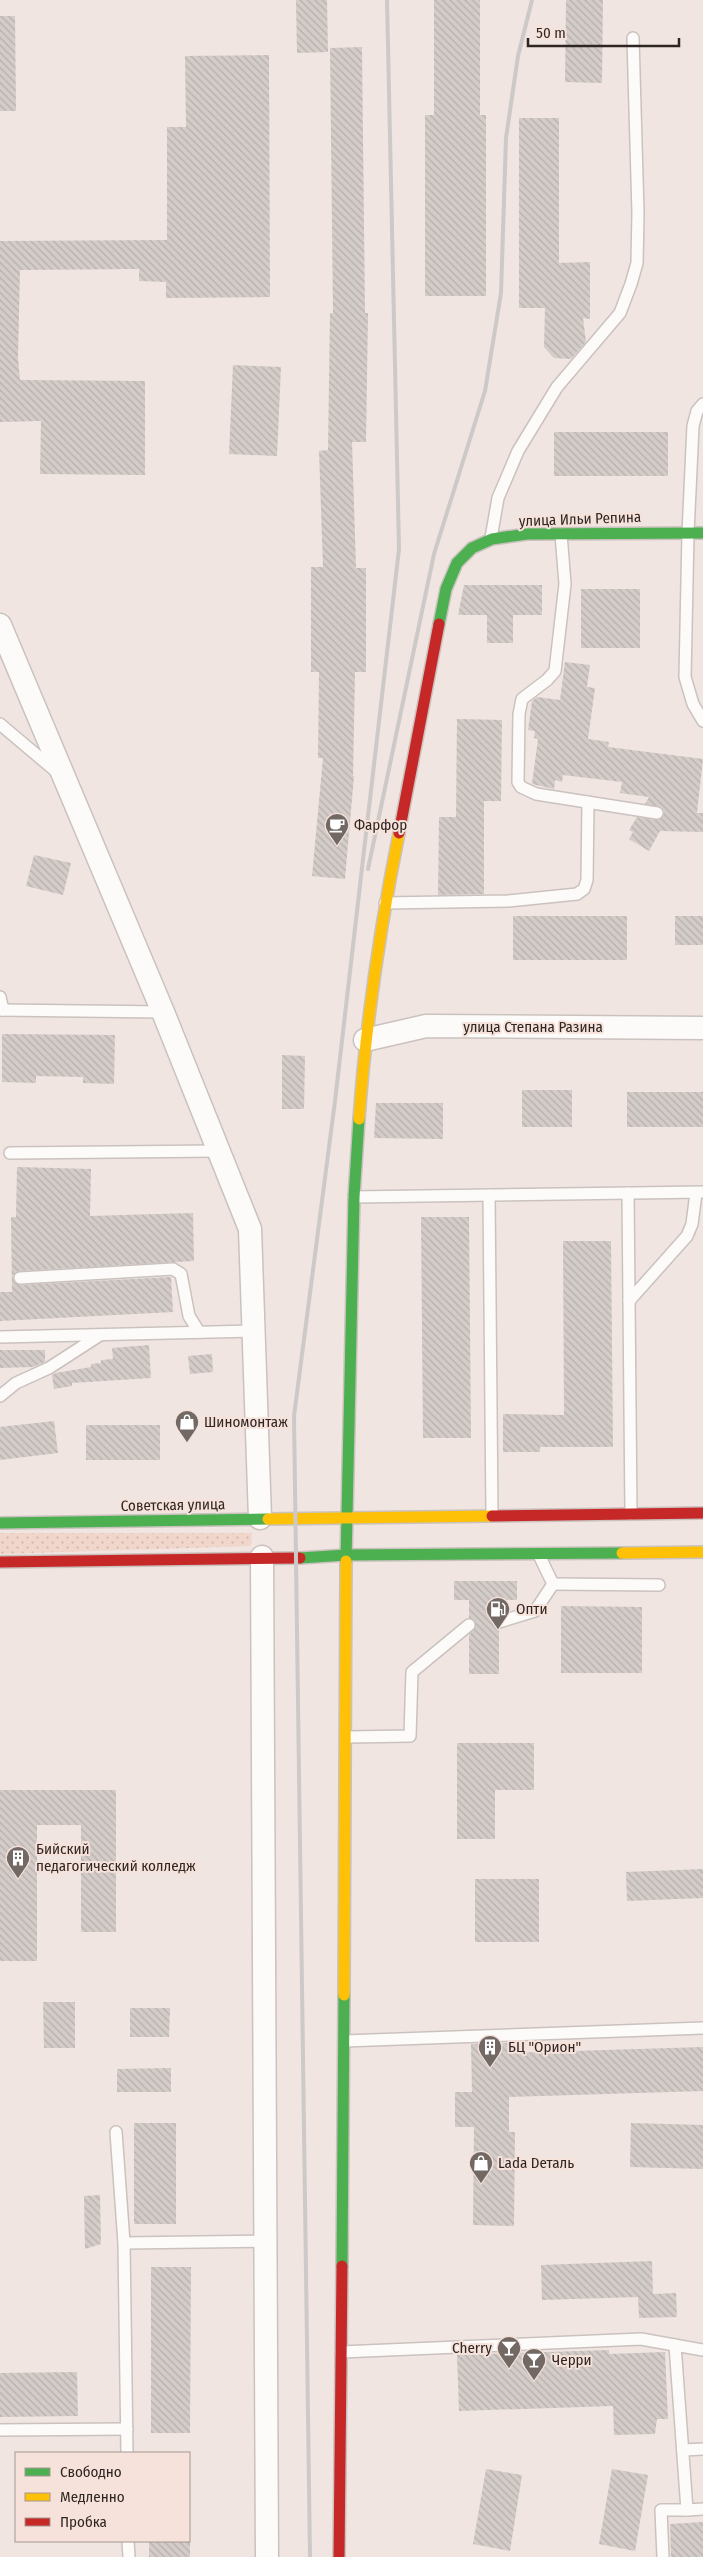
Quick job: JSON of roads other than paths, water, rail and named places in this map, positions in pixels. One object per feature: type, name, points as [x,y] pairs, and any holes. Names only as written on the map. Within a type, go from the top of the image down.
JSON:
[{"type":"main road","name":"улица Ильи Репина","points":[[385,904],[444,596],[450,575],[462,555],[473,547],[491,540],[514,536],[632,531],[703,533]]},
{"type":"main road","points":[[339,2557],[347,1737],[346,1517],[354,1197],[365,1040],[385,904]]},
{"type":"main road","name":"Советская улица","points":[[0,1523],[260,1523],[346,1517],[492,1516],[541,1519],[631,1514],[703,1513]]},
{"type":"main road","points":[[0,1562],[262,1553],[296,1558],[539,1549],[703,1552]]},
{"type":"street","points":[[0,624],[63,777],[164,1012],[250,1229],[260,1523]]},
{"type":"street","name":"улица Степана Разина","points":[[365,1040],[426,1026],[703,1028]]},
{"type":"street","points":[[262,1553],[267,2557]]},
{"type":"lane","points":[[491,540],[498,498],[518,451],[557,387],[620,313],[635,270],[638,213],[633,38]]},
{"type":"lane","points":[[703,404],[698,411],[693,426],[688,533],[686,677],[693,704],[703,721]]},
{"type":"lane","points":[[561,534],[566,584],[558,654],[554,671],[546,680],[522,699],[519,714],[518,782],[521,787],[536,794],[657,812]]},
{"type":"lane","points":[[0,724],[63,777]]},
{"type":"lane","points":[[385,904],[508,901],[577,894],[584,889],[587,880],[588,802]]},
{"type":"lane","points":[[0,997],[2,1010],[164,1012]]},
{"type":"lane","points":[[10,1153],[218,1151]]},
{"type":"lane","points":[[354,1197],[700,1192],[687,1236],[629,1301]]},
{"type":"lane","points":[[628,1193],[631,1514]]},
{"type":"lane","points":[[489,1195],[492,1516]]},
{"type":"lane","points":[[20,1278],[173,1269],[181,1274],[189,1316],[199,1332]]},
{"type":"lane","points":[[0,1337],[254,1331]]},
{"type":"lane","points":[[0,1395],[16,1383],[49,1368],[102,1334]]},
{"type":"lane","points":[[539,1549],[553,1584]]},
{"type":"lane","points":[[553,1584],[659,1585]]},
{"type":"lane","points":[[499,1622],[535,1611],[553,1584]]},
{"type":"lane","points":[[347,1737],[410,1736],[412,1672],[469,1625]]},
{"type":"lane","points":[[344,2040],[703,2028]]},
{"type":"lane","points":[[116,2132],[124,2243],[127,2452]]},
{"type":"lane","points":[[124,2243],[266,2241]]},
{"type":"lane","points":[[341,2352],[641,2339],[703,2350]]},
{"type":"lane","points":[[675,2345],[687,2510]]},
{"type":"lane","points":[[0,2430],[127,2429]]},
{"type":"lane","points":[[683,2450],[703,2449]]},
{"type":"lane","points":[[663,2557],[661,2510],[703,2509]]},
{"type":"lane","points":[[128,2542],[128,2557]]},
{"type":"railway","points":[[310,2557],[294,1416],[335,1101],[399,549],[387,0]]},
{"type":"railway","points":[[368,869],[434,554],[485,391],[501,293],[506,138],[518,56],[532,0]]},
{"type":"place","name":"Фарфор","points":[[337,846]]},
{"type":"place","name":"Шиномонтаж","points":[[187,1443]]},
{"type":"place","name":"Опти","points":[[498,1630]]},
{"type":"place","name":"Бийский педагогический колледж","points":[[18,1879]]},
{"type":"place","name":"БЦ \"Орион\"","points":[[490,2068]]},
{"type":"place","name":"Lada Dеталь","points":[[481,2184]]},
{"type":"place","name":"Cherry","points":[[509,2369]]},
{"type":"place","name":"Черри","points":[[534,2381]]}]
